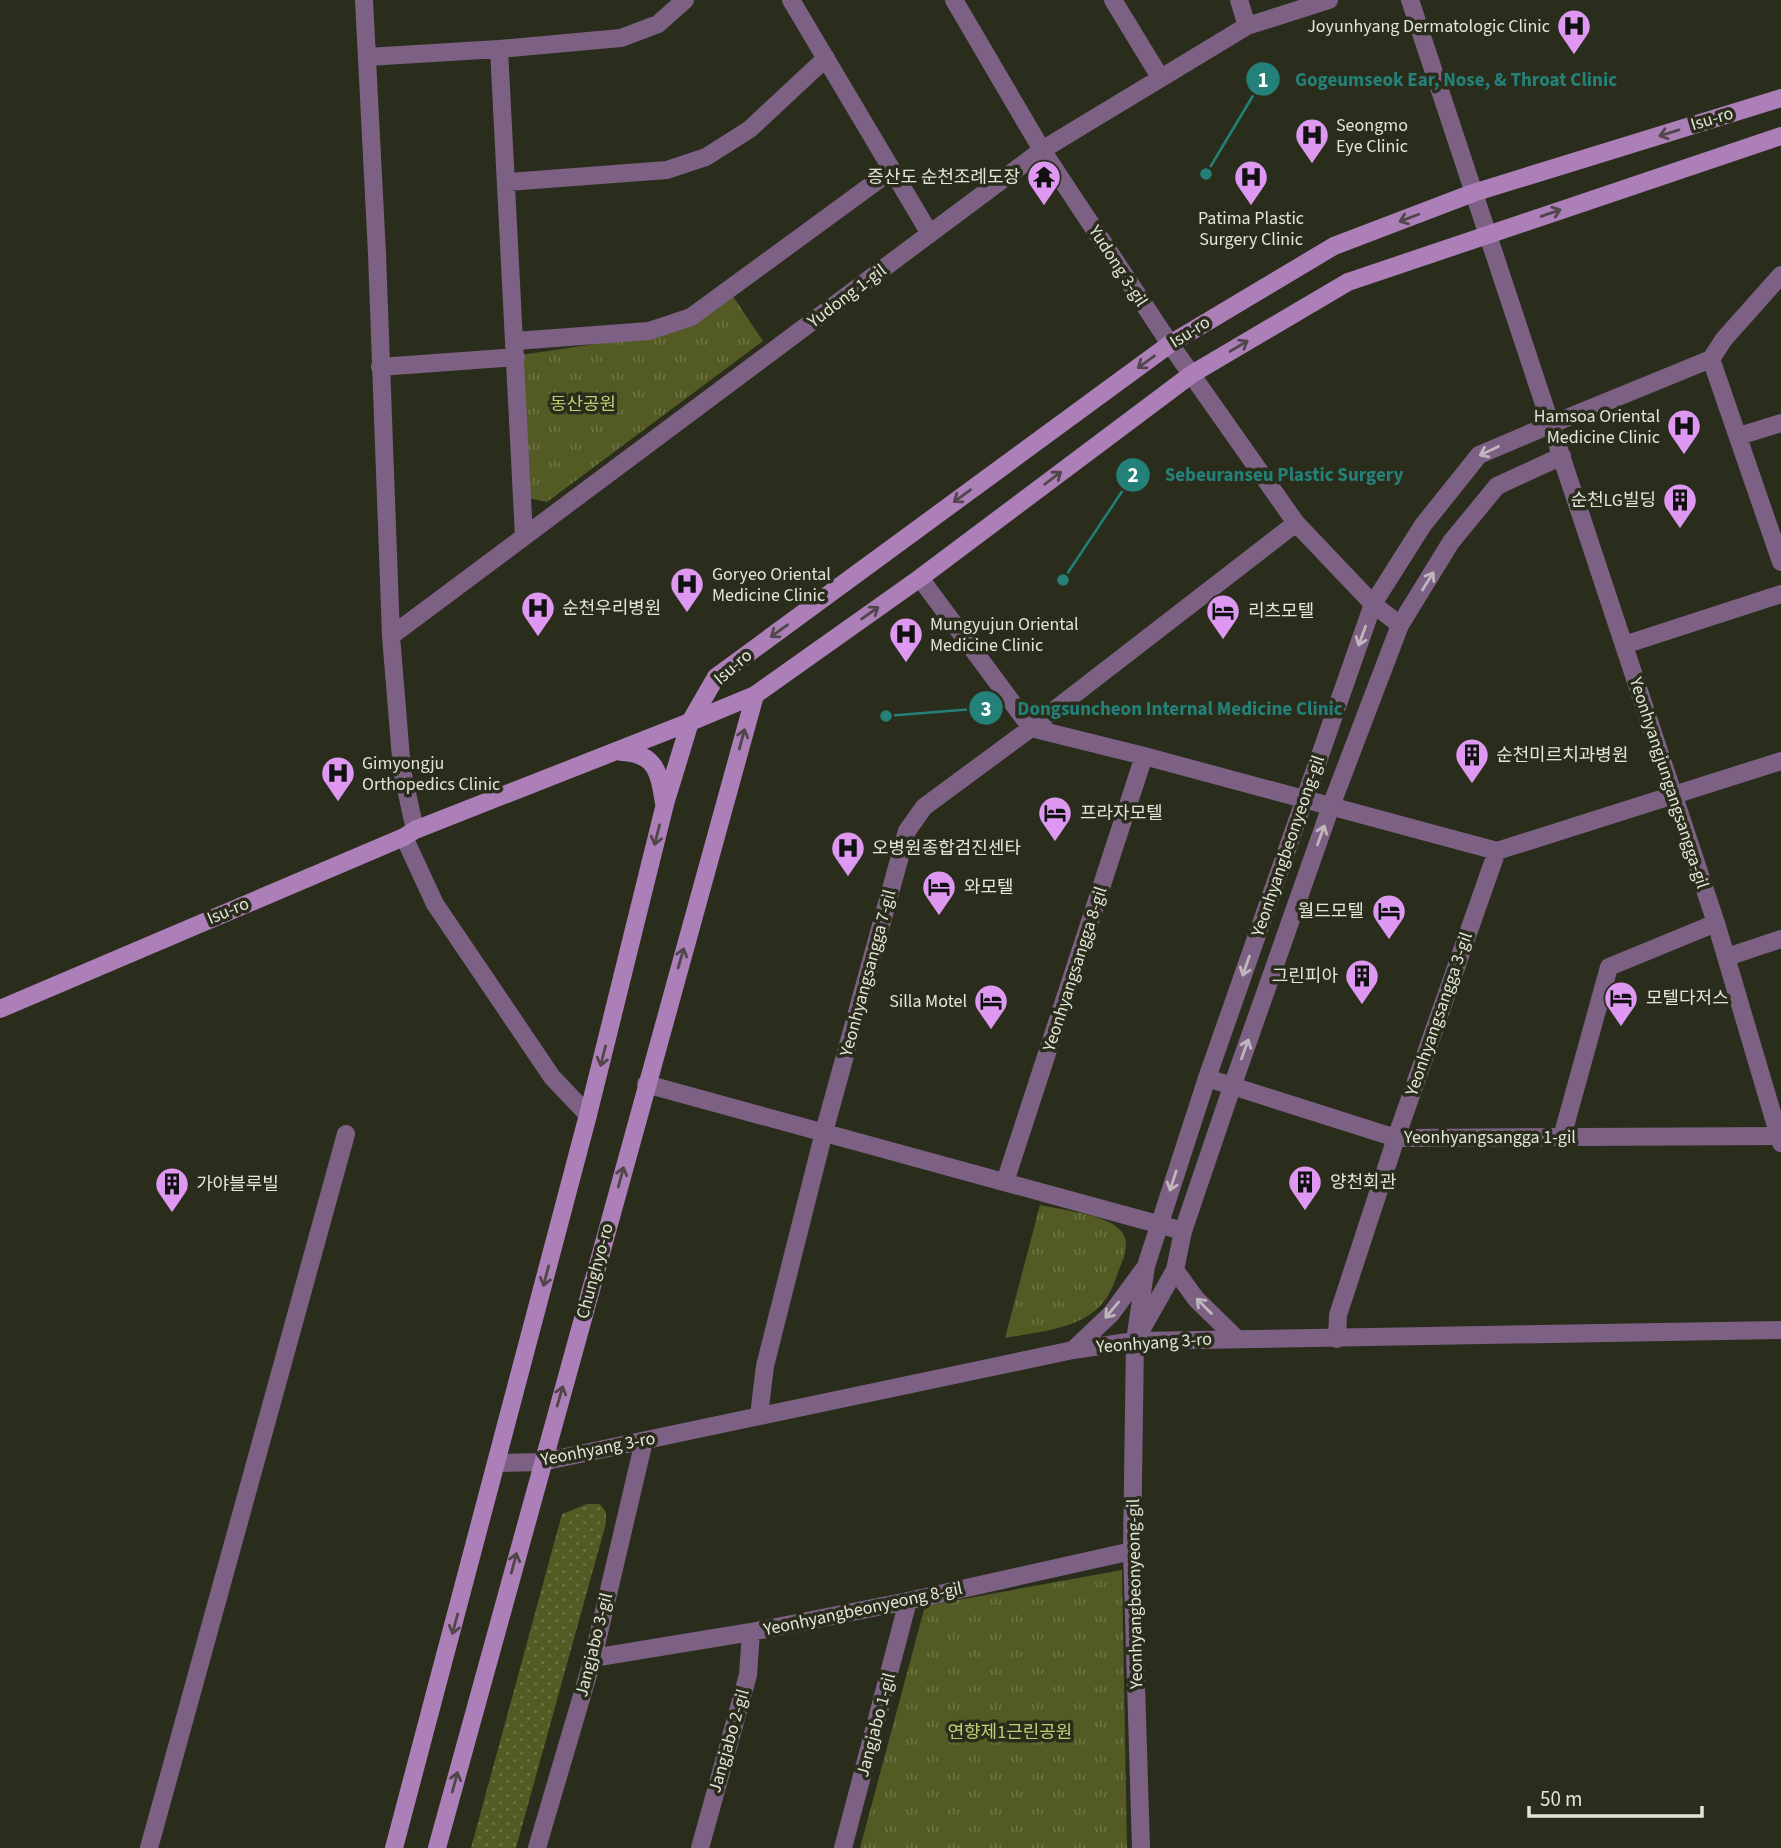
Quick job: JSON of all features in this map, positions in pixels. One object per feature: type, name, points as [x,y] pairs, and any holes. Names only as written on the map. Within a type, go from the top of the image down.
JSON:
[{"type":"main road","name":"Isu-ro","points":[[691,722],[716,677],[1170,344],[1334,246],[1473,193],[1781,98]]},
{"type":"main road","name":"Isu-ro","points":[[0,1009],[410,834],[755,695],[920,578],[1192,374],[1348,282],[1781,136]]},
{"type":"main road","name":"Chunghyo-ro","points":[[437,1848],[541,1462],[755,695]]},
{"type":"main road","points":[[394,1848],[588,1115],[664,804],[691,722]]},
{"type":"main road","points":[[617,751],[636,752],[648,758],[656,768],[664,804]]},
{"type":"street","points":[[364,0],[391,636],[410,834],[435,904],[552,1077],[588,1115]]},
{"type":"street","points":[[366,57],[499,50],[621,38],[657,24],[684,0]]},
{"type":"street","points":[[791,0],[930,234]]},
{"type":"street","name":"Yudong 3-gil","points":[[954,0],[1042,150],[1170,344],[1296,523]]},
{"type":"street","points":[[1113,0],[1160,77]]},
{"type":"street","points":[[1239,0],[1248,26]]},
{"type":"street","name":"Yudong 1-gil","points":[[391,636],[1042,150],[1248,26],[1329,0]]},
{"type":"street","name":"Yeonhyangjungangsangga-gil","points":[[1410,0],[1716,923],[1780,1139]]},
{"type":"street","points":[[499,50],[508,182],[524,537]]},
{"type":"street","points":[[508,182],[667,170],[706,157],[750,129],[826,58]]},
{"type":"street","points":[[380,367],[649,331],[691,317],[892,170]]},
{"type":"street","points":[[1781,275],[1724,339],[1711,359],[1781,562]]},
{"type":"street","name":"Yeonhyangbeonyeong-gil","points":[[1141,1848],[1132,1551],[1135,1341],[1146,1266],[1207,1078],[1373,604],[1423,525],[1479,454],[1711,359]]},
{"type":"street","points":[[1739,436],[1781,423]]},
{"type":"street","name":"Yeonhyangbeonyeong-gil","points":[[1135,1341],[1175,1270],[1184,1231],[1232,1087],[1331,806],[1400,625],[1451,542],[1497,486],[1562,456]]},
{"type":"street","points":[[1296,523],[1373,604],[1400,625]]},
{"type":"street","name":"Yeonhyangsangga 7-gil","points":[[759,1415],[765,1366],[824,1132],[907,831],[925,807],[1296,523]]},
{"type":"street","points":[[920,578],[1031,728],[1497,851],[1781,761]]},
{"type":"street","points":[[1624,645],[1781,594]]},
{"type":"street","name":"Yeonhyangsangga 8-gil","points":[[1005,1182],[1144,756]]},
{"type":"street","name":"Yeonhyangsangga 3-gil","points":[[1337,1339],[1338,1315],[1396,1138],[1497,851]]},
{"type":"street","points":[[1562,1137],[1609,967],[1716,923]]},
{"type":"street","points":[[1727,957],[1781,939]]},
{"type":"street","name":"Yeonhyangsangga 1-gil","points":[[1207,1078],[1396,1138],[1780,1139]]},
{"type":"street","points":[[646,1084],[1184,1231]]},
{"type":"street","points":[[149,1848],[346,1134]]},
{"type":"street","points":[[1073,1350],[1111,1314],[1146,1266]]},
{"type":"street","points":[[1175,1270],[1196,1299],[1237,1339]]},
{"type":"street","name":"Yeonhyang 3-ro","points":[[497,1463],[541,1462],[1073,1350],[1135,1341],[1781,1330]]},
{"type":"street","name":"Jangjabo 3-gil","points":[[537,1848],[593,1658],[644,1441]]},
{"type":"street","name":"Yeonhyangbeonyeong 8-gil","points":[[593,1658],[751,1632],[908,1601],[1132,1551]]},
{"type":"street","name":"Jangjabo 1-gil","points":[[844,1848],[908,1601]]},
{"type":"street","name":"Jangjabo 2-gil","points":[[700,1848],[748,1675],[751,1632]]},
{"type":"green space","name":"동산공원","points":[[732,295],[763,341],[547,502],[528,498],[520,355],[630,339]]},
{"type":"green space","points":[[1040,1205],[1095,1217],[1114,1225],[1124,1235],[1125,1253],[1110,1292],[1092,1313],[1056,1329],[1005,1338]]},
{"type":"green space","points":[[587,1504],[600,1504],[606,1512],[606,1523],[516,1848],[471,1848],[562,1514]]},
{"type":"green space","name":"연향제1근린공원","points":[[1122,1570],[1127,1848],[860,1848],[925,1606]]},
{"type":"place","name":"Joyunhyang Dermatologic Clinic","points":[[1574,56]]},
{"type":"place","name":"Seongmo Eye Clinic","points":[[1312,165]]},
{"type":"place","name":"Gogeumseok Ear, Nose, & Throat Clinic","points":[[1206,174]]},
{"type":"place","name":"증산도 순천조례도장","points":[[1044,207]]},
{"type":"place","name":"Patima Plastic Surgery Clinic","points":[[1251,207]]},
{"type":"place","name":"Hamsoa Oriental Medicine Clinic","points":[[1684,456]]},
{"type":"place","name":"순천LG빌딩","points":[[1680,530]]},
{"type":"place","name":"Sebeuranseu Plastic Surgery","points":[[1063,580]]},
{"type":"place","name":"Goryeo Oriental Medicine Clinic","points":[[687,614]]},
{"type":"place","name":"순천우리병원","points":[[538,638]]},
{"type":"place","name":"리츠모텔","points":[[1223,641]]},
{"type":"place","name":"Mungyujun Oriental Medicine Clinic","points":[[906,664]]},
{"type":"place","name":"Dongsuncheon Internal Medicine Clinic","points":[[886,716]]},
{"type":"place","name":"순천미르치과병원","points":[[1472,785]]},
{"type":"place","name":"Gimyongju Orthopedics Clinic","points":[[338,803]]},
{"type":"place","name":"프라자모텔","points":[[1055,843]]},
{"type":"place","name":"오병원종합검진센타","points":[[848,878]]},
{"type":"place","name":"와모텔","points":[[939,917]]},
{"type":"place","name":"월드모텔","points":[[1389,941]]},
{"type":"place","name":"그린피아","points":[[1362,1006]]},
{"type":"place","name":"모텔다저스","points":[[1621,1028]]},
{"type":"place","name":"Silla Motel","points":[[991,1031]]},
{"type":"place","name":"양천회관","points":[[1305,1212]]},
{"type":"place","name":"가야블루빌","points":[[172,1214]]}]
